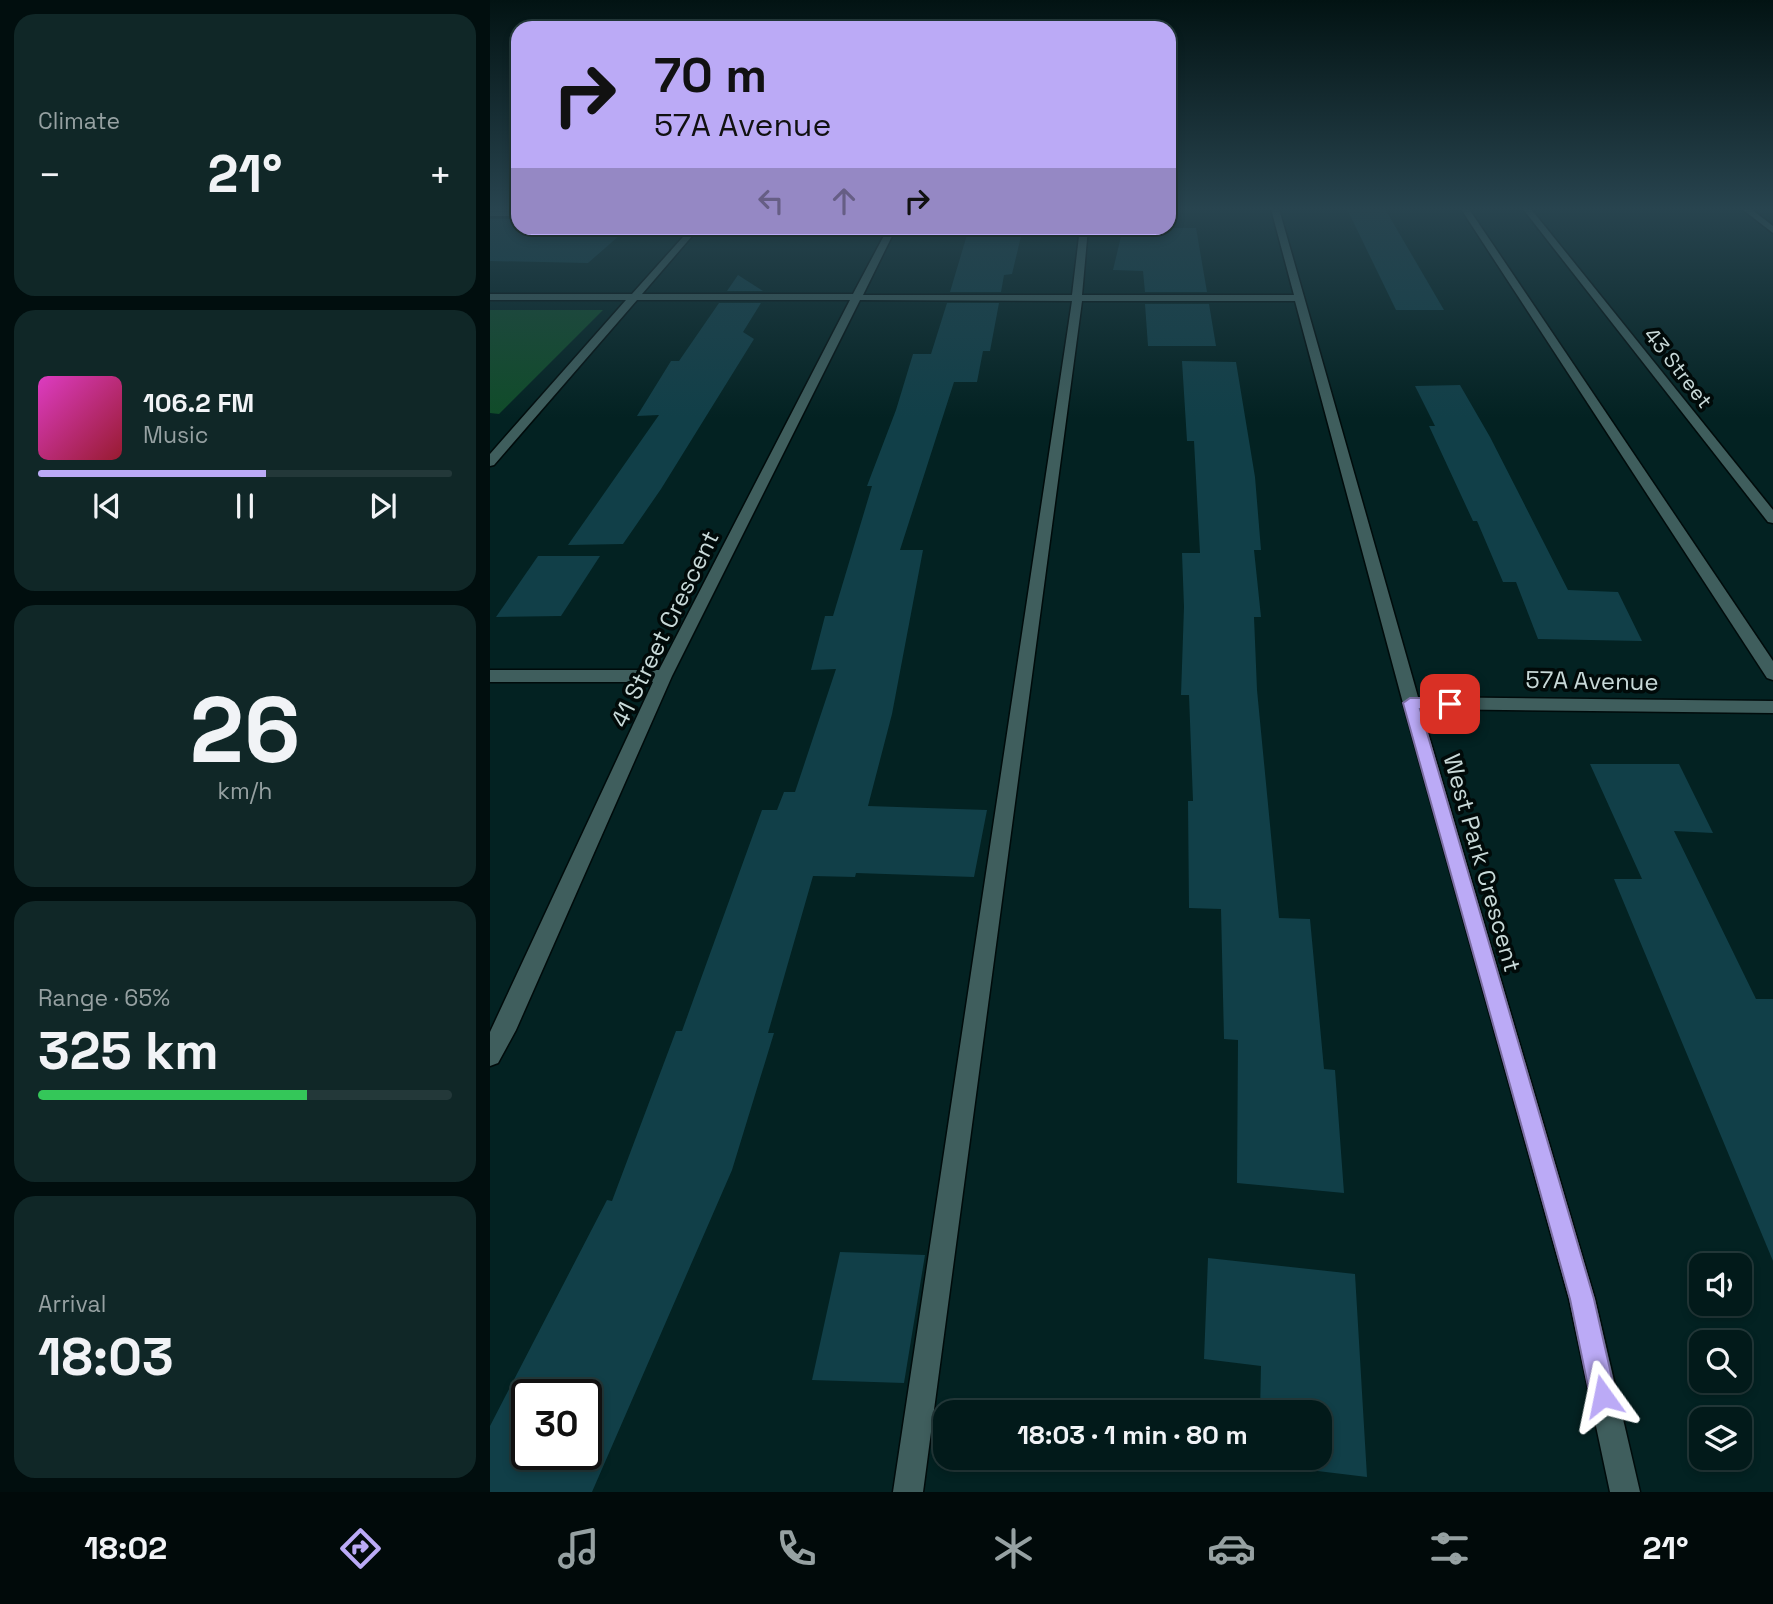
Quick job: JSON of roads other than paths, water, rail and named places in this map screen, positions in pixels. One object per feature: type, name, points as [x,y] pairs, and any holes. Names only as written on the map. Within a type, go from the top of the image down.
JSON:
[{"type":"street","points":[[490,462],[651,279]]},
{"type":"street","name":"41 Street Crescent","points":[[490,1055],[508,1022],[664,676],[867,279]]},
{"type":"street","points":[[908,1492],[1079,279]]},
{"type":"street","name":"West Park Crescent","points":[[1294,279],[1410,703],[1582,1299],[1625,1492]]},
{"type":"street","points":[[1511,279],[1773,674]]},
{"type":"street","name":"43 Street","points":[[1582,279],[1773,519]]},
{"type":"street","points":[[490,297],[1299,298]]},
{"type":"street","points":[[490,676],[664,676]]},
{"type":"street","name":"57A Avenue","points":[[1410,703],[1773,707]]}]
